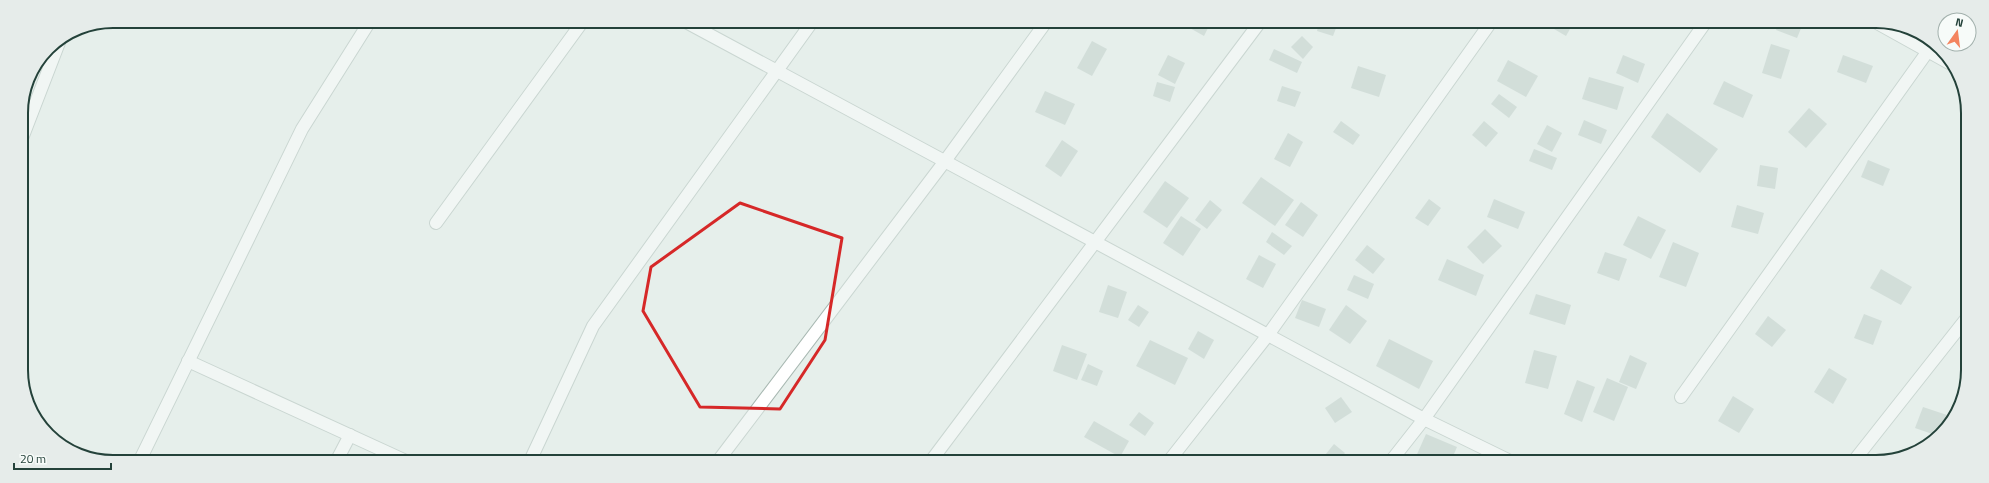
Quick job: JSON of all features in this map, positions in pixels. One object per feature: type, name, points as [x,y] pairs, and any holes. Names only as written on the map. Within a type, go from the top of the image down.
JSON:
[{"type":"street","points":[[142,455],[302,129],[366,28]]},
{"type":"street","points":[[436,223],[579,28]]},
{"type":"street","points":[[697,28],[1424,419],[1496,455]]},
{"type":"street","points":[[533,455],[593,326],[808,28]]},
{"type":"street","points":[[723,455],[945,161],[1042,28]]},
{"type":"street","points":[[935,455],[1256,28]]},
{"type":"street","points":[[1175,455],[1268,335],[1487,28]]},
{"type":"street","points":[[1396,455],[1424,419],[1701,28]]},
{"type":"street","points":[[1893,30],[1928,46]]},
{"type":"street","points":[[1681,397],[1930,47]]},
{"type":"street","points":[[28,123],[56,50]]},
{"type":"street","points":[[1859,455],[1961,325]]},
{"type":"street","points":[[188,361],[395,455]]},
{"type":"street","points":[[340,455],[350,435]]},
{"type":"highlighted area","points":[[740,203],[842,238],[825,340],[780,409],[700,407],[643,311],[651,267]]},
{"type":"building","points":[[1190,28],[1208,28],[1204,36]]},
{"type":"building","points":[[1318,28],[1336,28],[1333,36],[1317,31]]},
{"type":"building","points":[[1555,28],[1571,28],[1566,36]]},
{"type":"building","points":[[1777,28],[1801,28],[1797,38],[1776,30]]},
{"type":"building","points":[[1302,36],[1313,47],[1303,59],[1291,47]]},
{"type":"building","points":[[1092,41],[1107,49],[1092,76],[1077,68]]},
{"type":"building","points":[[1771,44],[1790,50],[1781,79],[1762,73]]},
{"type":"building","points":[[1274,49],[1302,62],[1297,73],[1269,60]]},
{"type":"building","points":[[1168,55],[1185,63],[1175,84],[1158,75]]},
{"type":"building","points":[[1623,55],[1645,64],[1638,83],[1616,73]]},
{"type":"building","points":[[1843,55],[1873,66],[1866,83],[1837,72]]},
{"type":"building","points":[[1508,60],[1538,76],[1526,97],[1497,81]]},
{"type":"building","points":[[1358,66],[1386,75],[1379,97],[1351,88]]},
{"type":"building","points":[[1589,77],[1624,87],[1617,110],[1582,99]]},
{"type":"building","points":[[1724,81],[1753,95],[1743,118],[1713,104]]},
{"type":"building","points":[[1157,82],[1175,87],[1170,102],[1153,96]]},
{"type":"building","points":[[1282,86],[1301,92],[1295,107],[1277,101]]},
{"type":"building","points":[[1045,91],[1075,104],[1065,125],[1035,112]]},
{"type":"building","points":[[1499,94],[1517,107],[1509,118],[1491,104]]},
{"type":"building","points":[[1809,108],[1827,124],[1806,148],[1788,132]]},
{"type":"building","points":[[1667,113],[1718,149],[1700,173],[1651,137]]},
{"type":"building","points":[[1584,120],[1607,130],[1601,144],[1578,135]]},
{"type":"building","points":[[1341,121],[1360,135],[1353,145],[1333,132]]},
{"type":"building","points":[[1484,121],[1498,133],[1486,147],[1472,135]]},
{"type":"building","points":[[1547,125],[1562,133],[1552,152],[1537,144]]},
{"type":"building","points":[[1288,133],[1303,142],[1290,167],[1274,159]]},
{"type":"building","points":[[1062,140],[1078,151],[1061,177],[1045,166]]},
{"type":"building","points":[[1534,149],[1557,158],[1552,170],[1529,161]]},
{"type":"building","points":[[1868,160],[1890,169],[1883,186],[1861,177]]},
{"type":"building","points":[[1760,165],[1778,168],[1775,189],[1757,186]]},
{"type":"building","points":[[1261,177],[1294,200],[1275,226],[1242,203]]},
{"type":"building","points":[[1165,181],[1189,198],[1167,228],[1143,212]]},
{"type":"building","points":[[1429,199],[1441,208],[1428,226],[1415,218]]},
{"type":"building","points":[[1494,199],[1525,212],[1518,229],[1487,217]]},
{"type":"building","points":[[1210,200],[1222,210],[1207,229],[1195,220]]},
{"type":"building","points":[[1301,202],[1318,215],[1303,237],[1285,225]]},
{"type":"building","points":[[1737,205],[1764,213],[1758,234],[1731,227]]},
{"type":"building","points":[[1181,216],[1201,229],[1183,256],[1163,243]]},
{"type":"building","points":[[1638,216],[1666,230],[1651,259],[1623,245]]},
{"type":"building","points":[[1485,229],[1502,246],[1483,264],[1467,247]]},
{"type":"building","points":[[1272,232],[1292,246],[1284,255],[1266,242]]},
{"type":"building","points":[[1673,242],[1699,253],[1686,287],[1659,277]]},
{"type":"building","points":[[1367,245],[1385,259],[1373,274],[1355,260]]},
{"type":"building","points":[[1605,252],[1627,259],[1619,281],[1597,273]]},
{"type":"building","points":[[1259,255],[1276,264],[1263,288],[1246,279]]},
{"type":"building","points":[[1447,259],[1484,275],[1476,296],[1438,280]]},
{"type":"building","points":[[1881,269],[1912,287],[1901,305],[1870,288]]},
{"type":"building","points":[[1354,275],[1374,284],[1368,299],[1347,290]]},
{"type":"building","points":[[1108,285],[1127,292],[1118,318],[1099,312]]},
{"type":"building","points":[[1536,294],[1571,305],[1565,325],[1529,314]]},
{"type":"building","points":[[1302,300],[1326,309],[1319,327],[1295,318]]},
{"type":"building","points":[[1138,305],[1149,312],[1139,327],[1128,320]]},
{"type":"building","points":[[1346,305],[1367,321],[1350,344],[1329,330]]},
{"type":"building","points":[[1864,314],[1882,321],[1873,345],[1854,338]]},
{"type":"building","points":[[1768,316],[1786,330],[1772,347],[1755,334]]},
{"type":"building","points":[[1198,331],[1214,340],[1204,359],[1188,349]]},
{"type":"building","points":[[1389,339],[1433,361],[1419,389],[1376,366]]},
{"type":"building","points":[[1150,340],[1188,358],[1175,385],[1136,366]]},
{"type":"building","points":[[1062,345],[1087,354],[1077,380],[1053,371]]},
{"type":"building","points":[[1534,350],[1557,356],[1548,389],[1525,383]]},
{"type":"building","points":[[1630,355],[1647,363],[1636,389],[1619,382]]},
{"type":"building","points":[[1088,364],[1103,371],[1097,386],[1081,380]]},
{"type":"building","points":[[1829,368],[1847,379],[1833,404],[1814,392]]},
{"type":"building","points":[[1607,378],[1628,387],[1614,421],[1593,412]]},
{"type":"building","points":[[1577,380],[1595,387],[1582,422],[1564,414]]},
{"type":"building","points":[[1733,396],[1754,409],[1739,433],[1718,421]]},
{"type":"building","points":[[1341,397],[1352,412],[1335,423],[1325,408]]},
{"type":"building","points":[[1923,407],[1948,415],[1932,434],[1915,428]]},
{"type":"building","points":[[1139,412],[1154,423],[1145,436],[1129,425]]},
{"type":"building","points":[[1094,421],[1129,441],[1121,455],[1116,455],[1084,437]]},
{"type":"building","points":[[1426,434],[1457,447],[1454,455],[1417,455]]},
{"type":"building","points":[[1334,444],[1345,453],[1343,455],[1325,455]]}]
